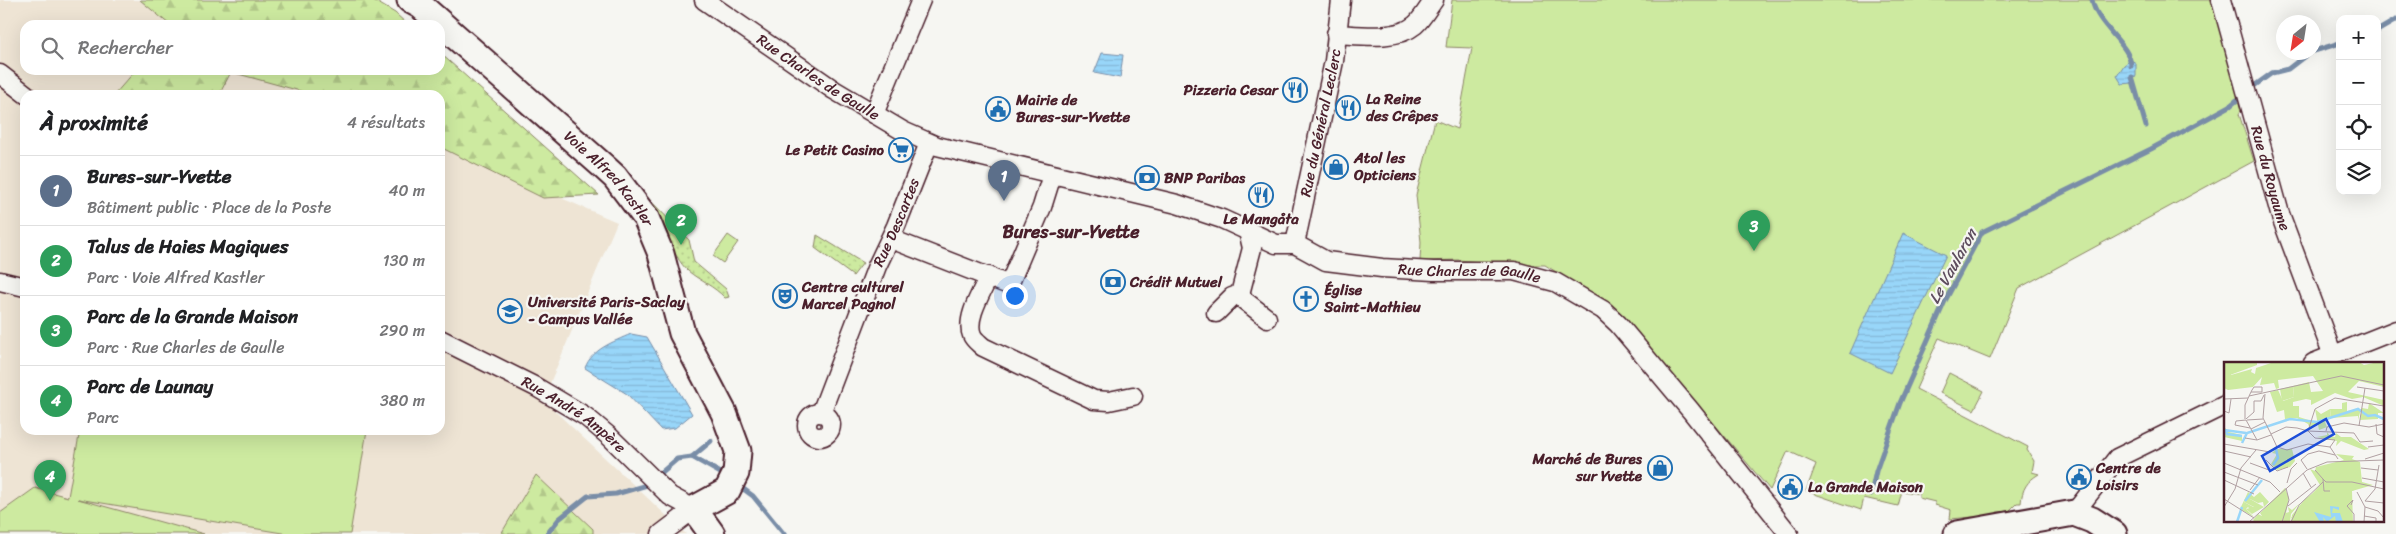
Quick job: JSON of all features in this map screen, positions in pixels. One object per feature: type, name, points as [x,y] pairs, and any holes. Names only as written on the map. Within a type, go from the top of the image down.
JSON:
[{"type":"main road","name":"Voie Alfred Kastler","points":[[410,0],[421,6],[437,20]]},
{"type":"main road","name":"Voie Alfred Kastler","points":[[445,27],[615,177],[646,218],[662,254],[682,333],[724,413],[738,451],[731,482],[694,509]]},
{"type":"main road","points":[[694,509],[712,534]]},
{"type":"main road","points":[[1957,534],[2074,513],[2092,520],[2114,534]]},
{"type":"street","name":"Rue Charles de Gaulle","points":[[704,0],[834,90],[903,131],[933,144],[1052,175],[1177,204],[1248,231],[1276,244],[1295,244],[1316,258],[1334,263],[1433,271],[1514,272],[1555,282],[1603,310],[1624,331],[1778,518],[1789,534]]},
{"type":"street","points":[[874,114],[921,0]]},
{"type":"street","name":"Rue du Général Leclerc","points":[[1295,244],[1334,61],[1340,0]]},
{"type":"street","points":[[1336,34],[1389,34],[1405,30],[1415,25],[1434,0]]},
{"type":"street","name":"Rue du Royaume","points":[[2221,0],[2280,214],[2332,353]]},
{"type":"street","points":[[0,74],[21,90]]},
{"type":"street","name":"Rue Descartes","points":[[821,413],[877,266],[933,144]]},
{"type":"street","points":[[891,239],[1009,284],[1042,207],[1052,175]]},
{"type":"street","points":[[1240,294],[1252,248],[1248,231]]},
{"type":"street","points":[[989,276],[972,316],[970,329],[973,338],[983,347],[1094,400],[1109,401],[1133,396]]},
{"type":"street","points":[[0,281],[20,285]]},
{"type":"street","points":[[1216,313],[1232,297],[1240,294]]},
{"type":"street","points":[[1240,294],[1267,318]]},
{"type":"street","points":[[2315,362],[2332,353],[2396,330]]},
{"type":"street","name":"Rue André Ampère","points":[[445,342],[536,387],[585,416],[610,437],[670,496],[694,509]]},
{"type":"street","points":[[2074,513],[2117,458],[2224,405]]},
{"type":"street","points":[[661,534],[694,509]]},
{"type":"shaded area","name":"Université Paris-Saclay - Campus Vallée","points":[[0,0],[169,0],[193,20],[20,20],[20,75],[274,75],[309,90],[20,90],[20,435],[445,435],[445,148],[617,222],[543,400],[686,534],[0,534]]},
{"type":"green space","points":[[140,0],[373,0],[395,13],[403,20],[164,20]]},
{"type":"green space","points":[[1452,0],[2216,0],[2245,103],[2239,114],[2254,161],[2019,288],[1990,359],[1939,338],[1916,389],[2028,447],[2027,450],[2034,461],[2032,472],[2039,474],[2026,486],[2021,503],[2017,503],[2009,511],[1997,512],[1996,515],[1950,519],[1951,510],[1935,505],[1935,502],[1919,498],[1919,494],[1902,491],[1898,506],[1864,498],[1861,510],[1806,491],[1816,464],[1788,451],[1770,490],[1619,311],[1545,265],[1517,265],[1458,260],[1420,261],[1421,242],[1416,195],[1435,120],[1457,129],[1472,48],[1446,47]]},
{"type":"green space","points":[[445,57],[599,195],[543,198],[445,149],[445,90],[297,90],[242,75],[445,75]]},
{"type":"green space","points":[[132,75],[229,75],[222,90],[118,90]]},
{"type":"green space","points":[[647,197],[689,240],[694,262],[726,289],[729,297],[725,298],[688,271],[682,264]]},
{"type":"green space","points":[[728,235],[738,242],[723,263],[713,256]]},
{"type":"green space","points":[[817,235],[863,263],[853,276],[815,248]]},
{"type":"green space","points":[[1949,373],[1984,391],[1974,410],[1940,393]]},
{"type":"green space","points":[[79,435],[366,435],[350,534],[288,534],[78,499],[204,534],[0,534],[0,513],[35,488],[68,497]]},
{"type":"green space","points":[[536,475],[593,529],[593,534],[501,534]]},
{"type":"water","points":[[1102,53],[1123,55],[1120,78],[1094,73]]},
{"type":"water","points":[[2131,60],[2136,63],[2136,76],[2132,83],[2122,84],[2117,76],[2124,65]]},
{"type":"water","points":[[1903,233],[1946,255],[1890,373],[1850,353]]},
{"type":"water","points":[[631,334],[647,337],[692,414],[675,428],[661,430],[627,394],[585,368],[588,361],[598,351],[610,343]]},
{"type":"waterway","points":[[2092,0],[2100,18],[2126,50],[2131,66]]},
{"type":"waterway","name":"Le Vaularon","points":[[2381,29],[2396,20]]},
{"type":"waterway","name":"Le Vaularon","points":[[2321,49],[2336,44]]},
{"type":"waterway","name":"Le Vaularon","points":[[2254,86],[2272,73],[2288,69],[2300,60]]},
{"type":"waterway","points":[[2132,77],[2146,126]]},
{"type":"waterway","name":"Le Vaularon","points":[[1871,494],[1876,471],[1900,403],[1945,301],[1982,232],[2151,149],[2230,106],[2237,100]]},
{"type":"waterway","points":[[692,457],[711,441]]},
{"type":"waterway","points":[[547,534],[559,519],[588,496],[616,494],[647,485],[677,459],[692,457],[726,476]]},
{"type":"waterway","points":[[738,485],[753,496],[784,534]]},
{"type":"place","name":"Pizzeria Cesar","points":[[1295,90]]},
{"type":"place","name":"La Reine des Crêpes","points":[[1348,108]]},
{"type":"place","name":"Mairie de Bures-sur-Yvette","points":[[998,109]]},
{"type":"place","name":"Le Petit Casino","points":[[901,150]]},
{"type":"place","name":"Atol les Opticiens","points":[[1336,167]]},
{"type":"place","name":"BNP Paribas","points":[[1147,178]]},
{"type":"place","name":"Le Mangåta","points":[[1261,195]]},
{"type":"place","name":"Bures-sur-Yvette","points":[[1004,201]]},
{"type":"place","name":"Talus de Haies Magiques","points":[[681,245]]},
{"type":"place","name":"Parc de la Grande Maison","points":[[1754,251]]},
{"type":"place","name":"Crédit Mutuel","points":[[1113,282]]},
{"type":"place","name":"Centre culturel Marcel Pagnol","points":[[785,296]]},
{"type":"place","name":"Église Saint-Mathieu","points":[[1306,299]]},
{"type":"place","name":"Université Paris-Saclay - Campus Vallée","points":[[510,311]]},
{"type":"place","name":"Marché de Bures sur Yvette","points":[[1660,468]]},
{"type":"place","name":"Centre de Loisirs","points":[[2079,477]]},
{"type":"place","name":"La Grande Maison","points":[[1790,487]]},
{"type":"place","name":"Parc de Launay","points":[[50,501]]},
{"type":"district","name":"Bures-sur-Yvette","points":[[1071,232]]}]
